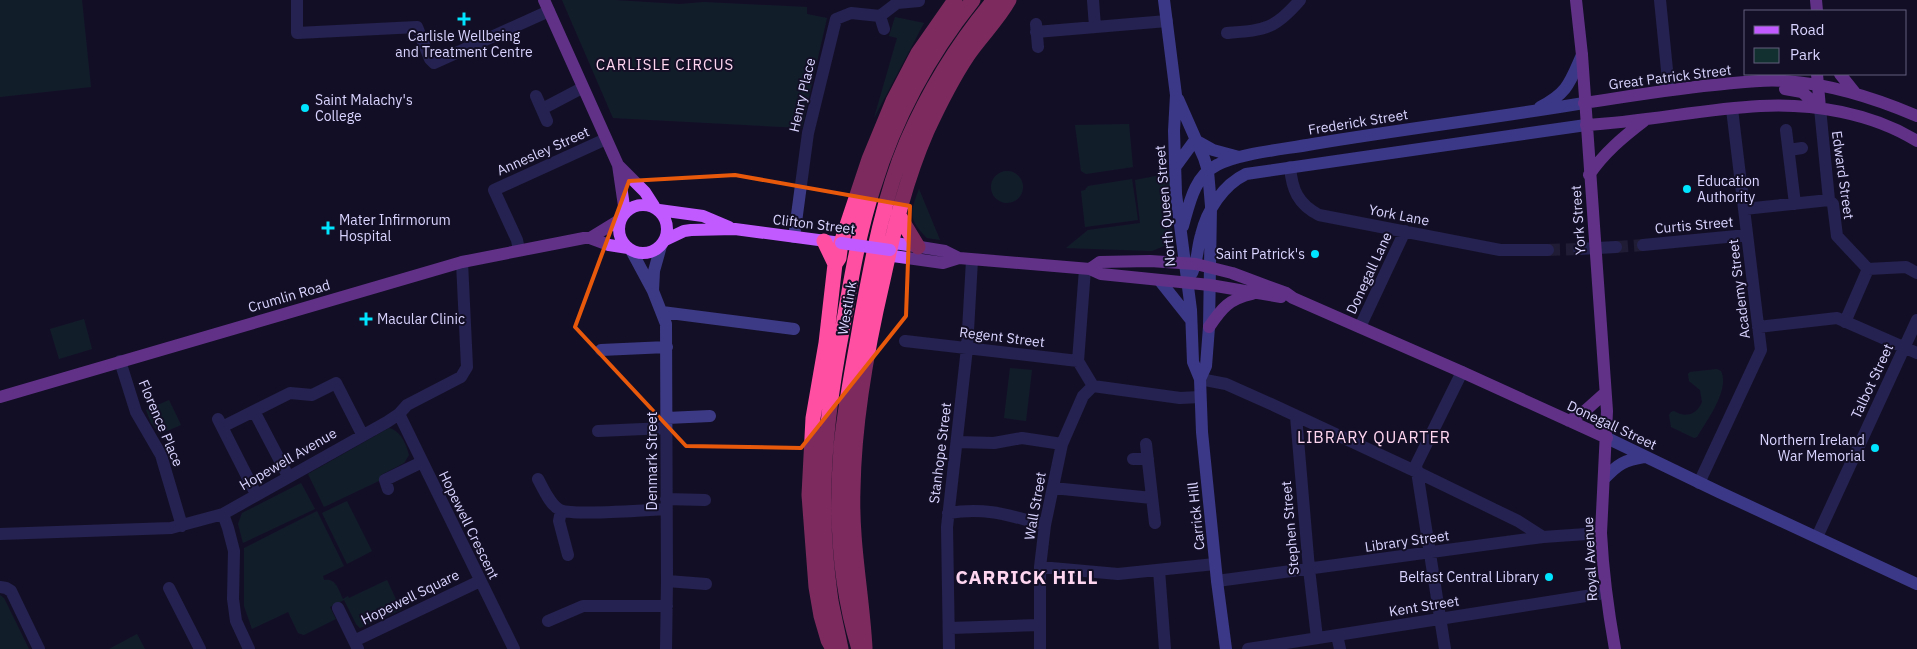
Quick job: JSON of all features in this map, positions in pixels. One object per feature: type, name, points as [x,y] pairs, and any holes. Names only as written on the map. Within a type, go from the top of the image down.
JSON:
[{"type":"highway","points":[[833,649],[821,616],[816,587],[809,495],[813,418],[826,343],[835,264],[839,258],[841,243],[869,159],[893,101],[918,54],[956,0]]},
{"type":"highway","name":"Westlink","points":[[841,649],[827,570],[824,472],[834,370],[849,291],[873,187],[902,113],[939,46],[973,0]]},
{"type":"highway","name":"Westlink","points":[[859,649],[853,630],[846,593],[841,543],[839,491],[841,447],[846,407],[871,268],[887,199],[906,143],[920,112],[951,58],[994,0]]},
{"type":"highway","points":[[865,649],[854,538],[852,490],[855,443],[875,315],[898,214],[917,157],[941,102],[969,54],[1009,0]]},
{"type":"highway","points":[[898,214],[918,247]]},
{"type":"highway","points":[[824,241],[835,264]]},
{"type":"main road","name":"North Queen Street","points":[[1164,0],[1176,95],[1176,194],[1181,234],[1191,264]]},
{"type":"main road","name":"York Street","points":[[1576,0],[1582,55],[1607,438]]},
{"type":"main road","points":[[546,6],[618,165],[645,192],[668,224],[668,232],[663,243],[647,253],[630,249],[621,238],[619,226],[623,216],[618,165]]},
{"type":"main road","points":[[1534,110],[1552,101],[1569,85],[1582,55]]},
{"type":"main road","points":[[1841,75],[1856,94]]},
{"type":"main road","points":[[1818,79],[1820,108]]},
{"type":"main road","name":"Great Patrick Street","points":[[1584,103],[1669,90],[1762,81],[1818,79],[1856,94],[1877,99],[1917,116]]},
{"type":"main road","points":[[1762,81],[1784,89],[1802,92],[1820,108]]},
{"type":"main road","name":"North Queen Street","points":[[1176,95],[1208,171],[1211,206],[1210,285]]},
{"type":"main road","name":"Frederick Street","points":[[1181,234],[1193,192],[1208,171],[1217,164],[1241,157],[1379,133],[1584,103]]},
{"type":"main road","points":[[1187,284],[1191,264],[1211,206],[1240,176],[1246,174],[1586,125],[1644,121],[1759,106],[1787,105],[1820,108],[1879,123],[1917,140]]},
{"type":"main road","points":[[1589,176],[1599,160],[1615,144],[1644,121]]},
{"type":"main road","points":[[1175,147],[1192,134]]},
{"type":"main road","points":[[1192,134],[1213,150],[1241,157]]},
{"type":"main road","points":[[1176,166],[1192,134]]},
{"type":"main road","points":[[623,216],[637,205],[657,208]]},
{"type":"main road","name":"Clifton Street","points":[[657,208],[703,216],[734,229]]},
{"type":"main road","name":"Crumlin Road","points":[[0,397],[462,262],[590,238],[623,216]]},
{"type":"main road","name":"Clifton Street","points":[[663,243],[684,231],[734,229],[890,250]]},
{"type":"main road","name":"Crumlin Road","points":[[590,238],[608,245],[630,249]]},
{"type":"main road","name":"Clifton Street","points":[[890,250],[895,244],[945,251],[959,258],[972,260],[1088,269],[1101,274],[1187,284]]},
{"type":"main road","name":"Clifton Street","points":[[890,250],[893,256],[943,263],[959,258]]},
{"type":"main road","name":"Clifton Street","points":[[1088,269],[1100,262],[1150,261],[1191,264]]},
{"type":"main road","name":"Donegall Street","points":[[1191,264],[1211,266],[1272,288],[1607,438],[1817,537],[1881,572],[1917,584]]},
{"type":"main road","points":[[1160,281],[1191,320]]},
{"type":"main road","name":"Donegall Street","points":[[1187,284],[1210,285],[1293,298]]},
{"type":"main road","name":"Carrick Hill","points":[[1187,284],[1193,362],[1200,379],[1200,397],[1217,581],[1226,649]]},
{"type":"main road","name":"Carrick Hill","points":[[1200,379],[1206,366],[1210,285]]},
{"type":"main road","points":[[1209,327],[1220,311],[1232,301],[1238,297],[1257,293]]},
{"type":"main road","points":[[1569,421],[1586,410],[1605,393]]},
{"type":"main road","name":"Royal Avenue","points":[[1607,438],[1601,533],[1605,593],[1615,649]]},
{"type":"main road","points":[[1605,478],[1628,459],[1644,457]]},
{"type":"street","points":[[298,0],[297,33],[416,27],[430,60],[434,63],[546,6]]},
{"type":"street","points":[[1092,0],[1095,27]]},
{"type":"street","points":[[1227,33],[1270,27],[1278,23],[1300,0]]},
{"type":"street","points":[[1660,0],[1669,90]]},
{"type":"street","points":[[884,29],[880,16],[898,6],[919,1]]},
{"type":"street","name":"Henry Place","points":[[794,237],[808,133],[836,19],[851,13],[880,16]]},
{"type":"street","points":[[1038,47],[1036,28],[1095,27],[1167,21]]},
{"type":"street","points":[[536,96],[544,115],[582,88]]},
{"type":"street","name":"Edward Street","points":[[1820,108],[1829,200],[1833,204],[1837,236],[1868,269]]},
{"type":"street","name":"Academy Street","points":[[1699,483],[1761,350],[1732,109]]},
{"type":"street","points":[[1786,130],[1796,149],[1796,204]]},
{"type":"street","name":"Annesley Street","points":[[519,250],[517,240],[494,190],[606,140]]},
{"type":"street","name":"York Lane","points":[[1290,167],[1293,187],[1305,208],[1319,215],[1500,250],[1548,250]]},
{"type":"street","points":[[1744,209],[1829,200]]},
{"type":"street","name":"Donegall Lane","points":[[1360,327],[1405,231]]},
{"type":"street","name":"Curtis Street","points":[[1643,245],[1747,235]]},
{"type":"street","name":"Denmark Street","points":[[653,291],[654,271],[663,243]]},
{"type":"street","points":[[1579,250],[1616,247]]},
{"type":"street","name":"Denmark Street","points":[[630,249],[653,291],[666,324],[666,649]]},
{"type":"street","name":"Stanhope Street","points":[[949,649],[947,527],[967,348],[972,260]]},
{"type":"street","name":"Hopewell Avenue","points":[[0,534],[182,526],[223,514],[399,414],[407,405],[461,377],[467,367],[462,262]]},
{"type":"street","points":[[1845,322],[1868,269],[1906,267],[1917,272]]},
{"type":"street","points":[[1088,269],[1078,361],[1090,381],[1180,398],[1200,397]]},
{"type":"street","points":[[662,312],[794,329]]},
{"type":"street","points":[[1758,327],[1837,318],[1917,353]]},
{"type":"street","name":"Talbot Street","points":[[1817,537],[1917,320]]},
{"type":"street","name":"Regent Street","points":[[905,341],[1078,361]]},
{"type":"street","points":[[601,350],[667,347]]},
{"type":"street","name":"Florence Place","points":[[120,361],[136,412],[161,455],[182,526]]},
{"type":"street","points":[[1445,649],[1416,465],[1462,372]]},
{"type":"street","points":[[1200,379],[1226,384],[1296,416],[1417,472],[1518,522],[1543,537]]},
{"type":"street","name":"Wall Street","points":[[1040,649],[1040,567],[1045,524],[1062,444],[1090,381]]},
{"type":"street","points":[[256,494],[220,423],[254,411],[290,393],[312,396],[336,383],[362,434]]},
{"type":"street","points":[[254,411],[288,476]]},
{"type":"street","name":"Hopewell Crescent","points":[[399,414],[514,649]]},
{"type":"street","points":[[598,431],[710,416]]},
{"type":"street","name":"Stephen Street","points":[[1296,416],[1317,638]]},
{"type":"street","points":[[957,442],[994,444],[1022,438],[1062,444]]},
{"type":"street","points":[[1146,444],[1155,523]]},
{"type":"street","points":[[1133,459],[1148,459]]},
{"type":"street","points":[[388,489],[385,480],[422,462]]},
{"type":"street","points":[[538,479],[553,504],[561,511],[583,512],[705,500]]},
{"type":"street","points":[[1053,488],[1152,498]]},
{"type":"street","points":[[948,513],[970,510],[990,511],[1045,524]]},
{"type":"street","points":[[561,511],[559,521],[568,554]]},
{"type":"street","points":[[223,514],[234,550],[233,600],[236,621],[249,649]]},
{"type":"street","name":"Library Street","points":[[1217,581],[1543,537],[1601,533]]},
{"type":"street","points":[[1040,567],[1118,574],[1216,564]]},
{"type":"street","points":[[1159,570],[1165,649]]},
{"type":"street","name":"Hopewell Square","points":[[356,645],[480,580]]},
{"type":"street","points":[[667,581],[706,584]]},
{"type":"street","points":[[0,587],[10,591],[39,649]]},
{"type":"street","points":[[169,588],[200,649]]},
{"type":"street","name":"Kent Street","points":[[1248,649],[1605,593]]},
{"type":"street","points":[[548,621],[583,606],[667,606]]},
{"type":"street","points":[[338,608],[356,645]]},
{"type":"street","points":[[950,628],[1039,625]]},
{"type":"street","points":[[1337,635],[1340,649]]},
{"type":"highlighted area","points":[[735,175],[910,206],[906,316],[801,448],[686,446],[575,327],[629,181]]},
{"type":"green space","points":[[0,0],[82,0],[91,87],[0,97]]},
{"type":"green space","points":[[562,0],[614,0],[680,4],[704,2],[807,7],[807,14],[827,18],[802,128],[613,118]]},
{"type":"green space","points":[[895,17],[924,23],[874,118],[897,38],[889,36]]},
{"type":"green space","points":[[1129,124],[1133,167],[1086,174],[1081,171],[1075,125]]},
{"type":"green space","points":[[1007,171],[1018,176],[1023,187],[1018,198],[1007,203],[996,198],[991,187],[996,176]]},
{"type":"green space","points":[[1171,173],[1172,236],[1164,246],[1152,251],[1066,248],[1088,230],[1140,223],[1135,180]]},
{"type":"green space","points":[[1132,179],[1138,220],[1085,227],[1081,191],[1085,190],[1088,186]]},
{"type":"green space","points":[[919,189],[940,240],[927,238],[916,226],[912,215]]},
{"type":"green space","points":[[84,319],[92,349],[59,359],[50,329]]},
{"type":"green space","points":[[1010,368],[1032,370],[1026,421],[1004,418]]},
{"type":"green space","points":[[1717,369],[1721,371],[1723,379],[1720,396],[1697,437],[1694,438],[1671,427],[1669,415],[1671,412],[1690,414],[1697,410],[1702,402],[1700,390],[1689,381],[1688,374],[1690,372]]},
{"type":"green space","points":[[169,400],[181,425],[160,434],[151,423],[146,410]]},
{"type":"green space","points":[[389,428],[400,435],[406,447],[409,455],[404,463],[381,475],[383,479],[324,507],[308,474]]},
{"type":"green space","points":[[301,483],[315,509],[243,543],[238,524],[242,513]]},
{"type":"green space","points":[[347,501],[372,551],[347,564],[322,513]]},
{"type":"green space","points":[[317,511],[344,566],[323,576],[324,580],[334,582],[343,599],[387,580],[401,610],[360,628],[344,600],[330,607],[336,619],[304,635],[298,633],[288,612],[252,629],[244,606],[244,548]]},
{"type":"green space","points":[[0,595],[4,598],[29,649],[0,649]]},
{"type":"green space","points":[[137,634],[145,649],[109,649]]},
{"type":"tunnel","points":[[1616,247],[1643,245]]},
{"type":"tunnel","points":[[1548,250],[1579,249]]},
{"type":"place","name":"Carlisle Wellbeing and Treatment Centre","points":[[464,19]]},
{"type":"place","name":"Saint Malachy's College","points":[[305,108]]},
{"type":"place","name":"Education Authority","points":[[1687,189]]},
{"type":"place","name":"Mater Infirmorum Hospital","points":[[328,228]]},
{"type":"place","name":"Saint Patrick's","points":[[1315,254]]},
{"type":"place","name":"Macular Clinic","points":[[366,319]]},
{"type":"place","name":"Northern Ireland War Memorial","points":[[1875,448]]},
{"type":"place","name":"Belfast Central Library","points":[[1549,577]]},
{"type":"district","name":"CARLISLE CIRCUS","points":[[665,64]]},
{"type":"district","name":"LIBRARY QUARTER","points":[[1374,437]]},
{"type":"district","name":"CARRICK HILL","points":[[1027,577]]}]
